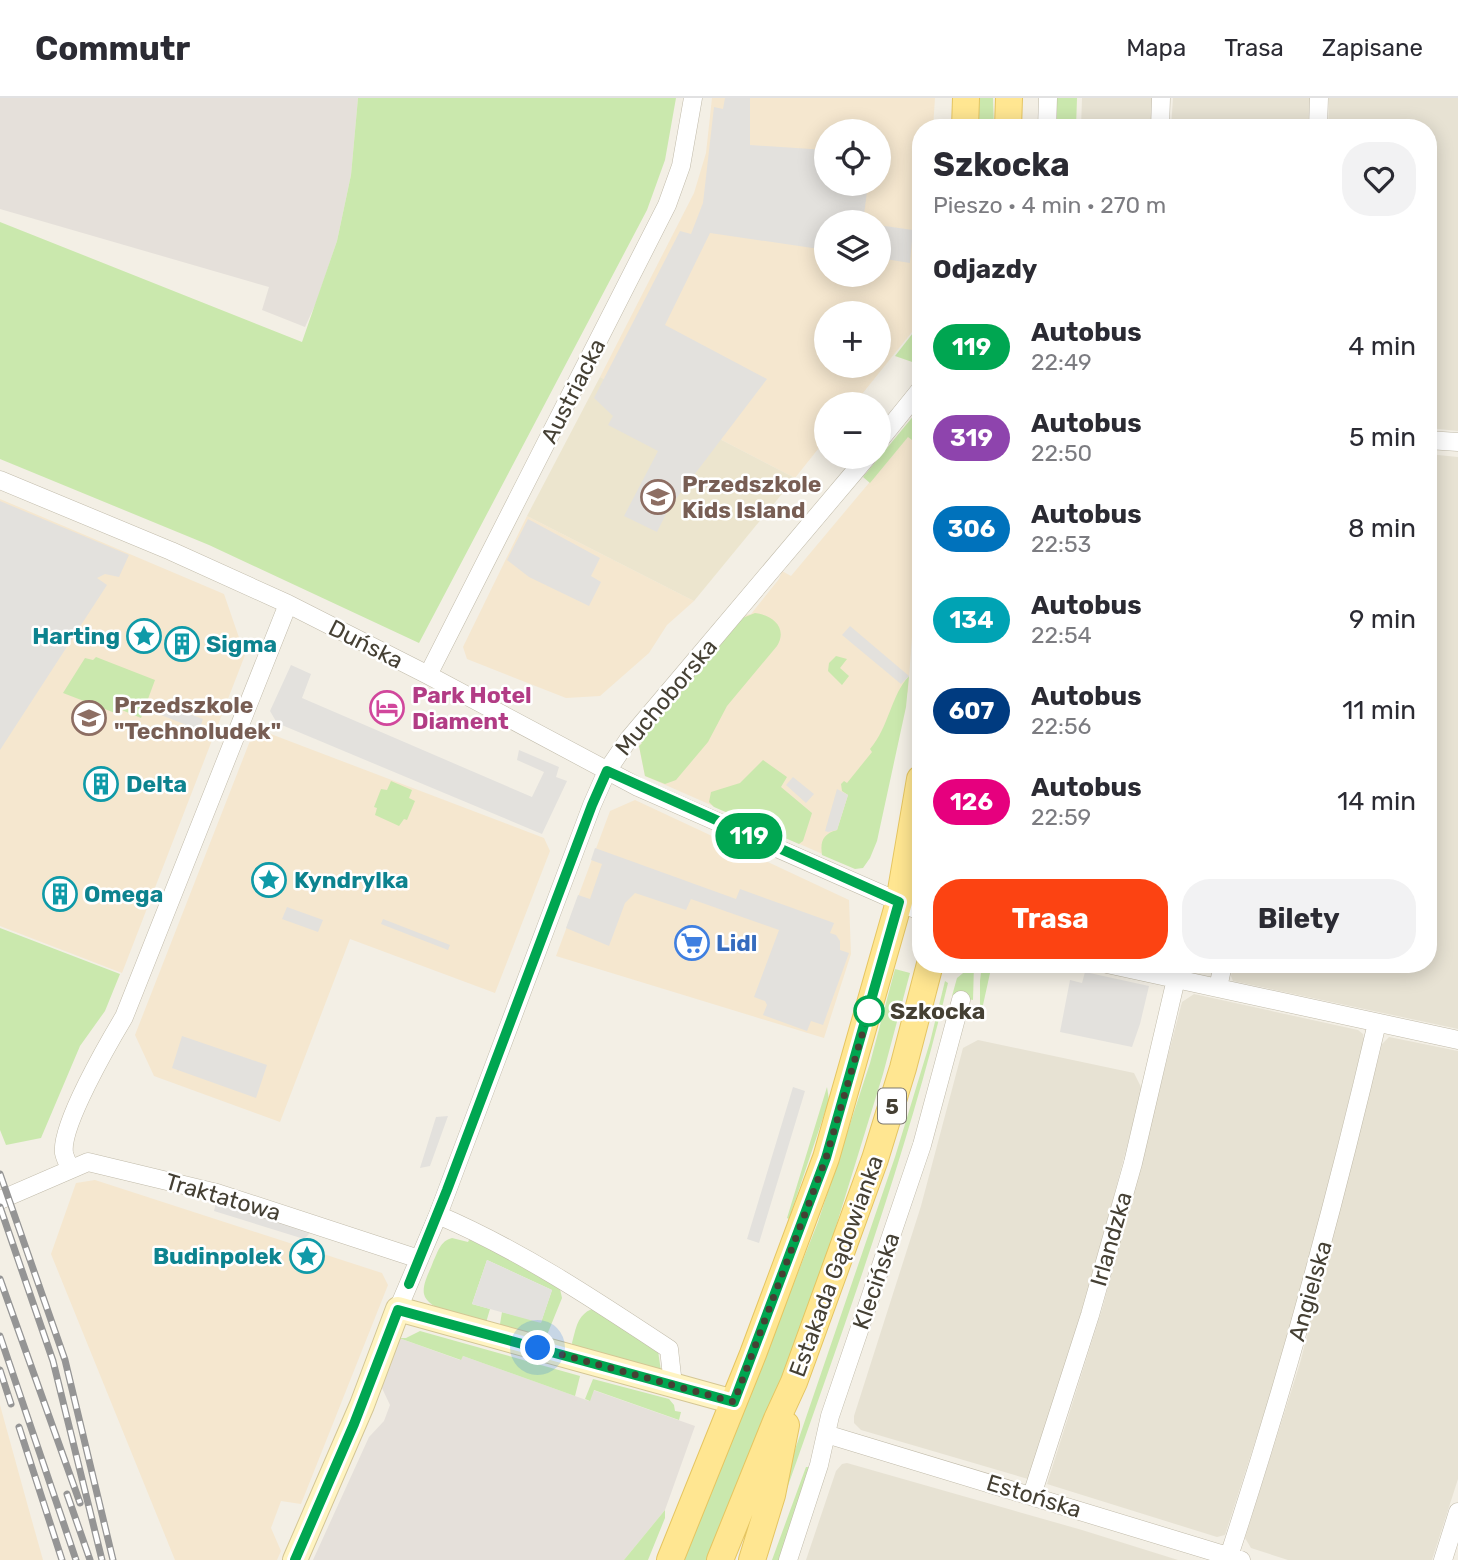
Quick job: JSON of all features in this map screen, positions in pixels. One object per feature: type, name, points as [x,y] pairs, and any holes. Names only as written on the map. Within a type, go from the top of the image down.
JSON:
[{"type":"main road","points":[[965,119],[966,98]]},
{"type":"main road","points":[[1008,119],[1009,98]]},
{"type":"main road","name":"Estakada Gądowianka","points":[[670,1560],[734,1402],[826,1158],[910,906],[912,881]]},
{"type":"main road","name":"Estakada Gądowianka","points":[[720,1560],[794,1382],[875,1159],[903,1068],[928,973]]},
{"type":"main road","points":[[398,1310],[734,1402]]},
{"type":"main road","name":"Muchoborska","points":[[295,1560],[354,1424],[398,1310]]},
{"type":"main road","points":[[752,1560],[779,1468],[794,1382]]},
{"type":"street","name":"Austriacka","points":[[428,675],[667,205],[681,166],[693,98]]},
{"type":"street","points":[[1047,119],[1048,98]]},
{"type":"street","points":[[1160,119],[1161,98]]},
{"type":"street","points":[[1318,119],[1319,98]]},
{"type":"street","points":[[891,426],[912,400]]},
{"type":"street","points":[[1437,441],[1458,442]]},
{"type":"street","name":"Muchoborska","points":[[398,1310],[438,1215],[607,771],[628,740],[856,469]]},
{"type":"street","name":"Duńska","points":[[0,480],[288,604],[607,771],[910,906]]},
{"type":"street","points":[[70,1168],[64,1153],[69,1128],[94,1066],[124,1017],[288,604]]},
{"type":"street","points":[[1148,973],[1458,1040]]},
{"type":"street","points":[[1219,988],[1222,973]]},
{"type":"street","name":"Irlandzka","points":[[1032,1495],[1090,1315],[1122,1201],[1176,979]]},
{"type":"street","name":"Klecińska","points":[[788,1560],[819,1465],[833,1407],[922,1145],[961,1000]]},
{"type":"street","name":"Angielska","points":[[1235,1558],[1315,1273],[1377,1023]]},
{"type":"street","name":"Traktatowa","points":[[0,1199],[27,1190],[88,1162],[217,1193],[419,1259]]},
{"type":"street","points":[[438,1215],[518,1253],[579,1289],[669,1349],[673,1385]]},
{"type":"street","name":"Estońska","points":[[826,1434],[1235,1558]]},
{"type":"street","points":[[1443,1560],[1458,1513]]},
{"type":"shaded area","points":[[0,98],[358,98],[351,175],[337,241],[305,327],[262,310],[269,287],[0,209]]},
{"type":"shaded area","points":[[712,98],[935,98],[934,119],[912,119],[912,332],[891,358],[891,301],[814,301],[814,378],[875,378],[864,392],[814,392],[814,454],[795,478],[600,377],[694,193],[706,153]]},
{"type":"shaded area","points":[[725,98],[750,98],[750,145],[814,149],[814,196],[866,196],[865,210],[814,210],[814,248],[710,233],[665,325],[767,379],[669,508],[657,532],[624,516],[658,451],[608,425],[613,416],[594,398],[680,231],[691,234],[703,203],[714,107],[723,109]]},
{"type":"shaded area","points":[[1082,98],[1153,98],[1152,119],[1081,119]]},
{"type":"shaded area","points":[[1173,98],[1310,98],[1309,119],[1172,119]]},
{"type":"shaded area","points":[[1329,98],[1458,98],[1458,431],[1437,429],[1437,119],[1328,119]]},
{"type":"shaded area","points":[[891,227],[912,230],[910,263],[891,260]]},
{"type":"shaded area","name":"Przedszkole Kids Island","points":[[600,377],[795,478],[694,601],[527,516]]},
{"type":"shaded area","points":[[912,432],[912,637],[908,691],[843,863],[645,776],[639,746],[642,743],[639,740],[746,615],[751,614],[779,579],[782,571],[791,576],[881,469],[891,469],[891,457]]},
{"type":"shaded area","points":[[1437,455],[1458,457],[1458,1029],[1233,981],[1232,973],[1437,973]]},
{"type":"shaded area","points":[[0,499],[224,594],[245,655],[122,973],[0,926]]},
{"type":"shaded area","points":[[0,501],[129,555],[119,577],[105,574],[97,578],[107,585],[0,750]]},
{"type":"shaded area","points":[[527,516],[694,601],[667,625],[649,653],[600,696],[566,698],[467,659],[463,647]]},
{"type":"shaded area","points":[[528,519],[600,558],[591,576],[601,582],[589,606],[529,577],[507,560]]},
{"type":"shaded area","points":[[850,626],[909,676],[901,684],[842,635]]},
{"type":"shaded area","points":[[291,665],[311,674],[302,698],[532,797],[544,772],[517,760],[519,750],[559,767],[556,777],[567,781],[542,834],[277,723],[270,711]]},
{"type":"shaded area","points":[[165,705],[203,719],[199,730],[161,715]]},
{"type":"shaded area","points":[[255,728],[544,838],[550,851],[495,993],[350,939],[280,1122],[154,1076],[135,1035]]},
{"type":"shaded area","points":[[793,777],[814,794],[806,803],[786,785]]},
{"type":"shaded area","points":[[837,789],[848,795],[837,830],[828,832],[825,831]]},
{"type":"shaded area","points":[[635,800],[849,900],[851,954],[824,1038],[556,956],[610,811]]},
{"type":"shaded area","points":[[595,848],[736,899],[740,889],[834,923],[830,933],[836,935],[840,941],[840,950],[849,953],[823,1025],[811,1021],[807,1031],[763,1015],[767,1005],[765,1001],[754,997],[779,930],[691,899],[686,910],[635,893],[625,903],[609,946],[566,928],[578,895],[590,899],[602,864],[591,860]]},
{"type":"shaded area","points":[[287,907],[323,920],[318,932],[282,919]]},
{"type":"shaded area","points":[[383,919],[450,945],[448,950],[381,924]]},
{"type":"shaded area","points":[[1085,973],[1090,973],[1149,986],[1132,1047],[1060,1032],[1070,980],[1082,983]]},
{"type":"shaded area","points":[[1194,994],[1358,1030],[1364,1039],[1308,1265],[1275,1380],[1225,1535],[1217,1537],[1047,1484],[1103,1306],[1182,1002]]},
{"type":"shaded area","points":[[182,1036],[267,1065],[256,1098],[172,1068]]},
{"type":"shaded area","points":[[1389,1037],[1458,1051],[1458,1479],[1432,1560],[1288,1560],[1251,1548],[1245,1538],[1300,1363],[1382,1044]]},
{"type":"shaded area","points":[[978,1040],[1134,1073],[1142,1089],[1086,1302],[1028,1479],[861,1430],[854,1423],[921,1206],[963,1048]]},
{"type":"shaded area","points":[[793,1087],[805,1091],[759,1243],[747,1239]]},
{"type":"shaded area","points":[[448,1116],[430,1166],[420,1168],[436,1117]]},
{"type":"shaded area","points":[[95,1180],[382,1273],[388,1285],[301,1504],[281,1501],[271,1528],[281,1551],[277,1560],[175,1560],[51,1254],[76,1183]]},
{"type":"shaded area","points":[[217,1199],[313,1230],[304,1239],[214,1211]]},
{"type":"shaded area","points":[[487,1260],[552,1290],[541,1323],[472,1304]]},
{"type":"shaded area","points":[[399,1338],[460,1360],[463,1356],[589,1401],[593,1390],[695,1426],[665,1510],[624,1560],[313,1560],[369,1437],[384,1421],[390,1405],[381,1386]]},
{"type":"shaded area","points":[[0,1405],[27,1503],[43,1560],[0,1560]]},
{"type":"shaded area","points":[[847,1463],[1178,1560],[806,1560],[836,1471],[842,1464]]},
{"type":"green space","points":[[358,98],[676,98],[665,160],[647,210],[419,643],[209,545],[0,459],[0,222],[302,342],[337,241],[351,175]]},
{"type":"green space","points":[[976,98],[993,98],[994,119],[975,119]]},
{"type":"green space","points":[[1056,98],[1077,98],[1076,119],[1055,119]]},
{"type":"green space","points":[[912,334],[912,362],[895,356]]},
{"type":"green space","points":[[912,418],[912,440],[908,437],[891,458],[891,443]]},
{"type":"green space","points":[[870,469],[882,469],[870,483],[863,477]]},
{"type":"green space","points":[[755,613],[768,616],[780,628],[777,646],[727,706],[708,742],[676,780],[665,784],[645,776],[639,746],[642,743],[639,740],[740,619]]},
{"type":"green space","points":[[836,656],[847,659],[840,668],[849,676],[842,685],[828,671],[829,663]]},
{"type":"green space","points":[[96,657],[155,680],[141,718],[117,708],[115,713],[63,693],[85,658],[93,660]]},
{"type":"green space","points":[[909,676],[906,707],[877,841],[863,868],[855,869],[822,855],[822,842],[828,834],[837,830],[848,795],[842,791],[841,784],[844,781],[847,783],[872,752],[870,749],[882,731],[898,692]]},
{"type":"green space","points":[[763,760],[787,777],[781,787],[812,813],[803,841],[799,844],[714,807],[709,802],[711,792],[740,783]]},
{"type":"green space","points":[[391,781],[412,790],[409,798],[415,801],[407,820],[404,819],[399,826],[375,815],[377,808],[374,807],[381,789],[387,790]]},
{"type":"green space","points":[[0,928],[120,974],[105,1011],[80,1046],[41,1138],[6,1145],[0,1130]]},
{"type":"green space","points":[[895,969],[910,973],[883,1074],[817,1288],[710,1560],[684,1560],[818,1222],[870,1063]]},
{"type":"green space","points":[[963,973],[974,973],[973,1000],[952,996],[957,978]]},
{"type":"green space","points":[[981,973],[990,973],[983,1015],[980,1015]]},
{"type":"green space","points":[[945,981],[948,983],[931,1048],[893,1178],[784,1497],[786,1476],[895,1157],[930,1042]]},
{"type":"green space","points":[[827,1087],[829,1100],[789,1219],[787,1218]]},
{"type":"green space","points":[[452,1238],[468,1242],[470,1238],[509,1256],[560,1289],[562,1298],[543,1339],[499,1330],[502,1312],[541,1322],[552,1290],[487,1260],[472,1304],[490,1309],[485,1326],[441,1310],[427,1300],[424,1290],[428,1273],[440,1247]]},
{"type":"green space","points":[[592,1309],[658,1351],[661,1371],[574,1348],[572,1343],[578,1323],[583,1315]]},
{"type":"green space","points":[[420,1331],[580,1376],[575,1396],[463,1356],[461,1360],[399,1338],[406,1338]]},
{"type":"green space","points":[[593,1379],[669,1399],[675,1411],[681,1412],[679,1420],[594,1390],[590,1401],[585,1399]]},
{"type":"green space","points":[[806,1467],[809,1467],[779,1560],[772,1560]]},
{"type":"green space","points":[[665,1510],[665,1518],[648,1560],[624,1560]]},
{"type":"railway","points":[[0,1174],[65,1360],[113,1560]]},
{"type":"railway","points":[[0,1207],[53,1361],[102,1560]]},
{"type":"railway","points":[[0,1279],[80,1503]]},
{"type":"railway","points":[[0,1336],[76,1560]]},
{"type":"railway","points":[[0,1370],[11,1404]]},
{"type":"railway","points":[[19,1427],[62,1560]]},
{"type":"railway","points":[[67,1494],[90,1560]]},
{"type":"bus line","name":"119","points":[[295,1560],[362,1405],[398,1310],[734,1402],[826,1158],[899,902],[607,771],[438,1215],[409,1284]]},
{"type":"place","name":"Przedszkole Kids Island","points":[[658,497]]},
{"type":"place","name":"Harting","points":[[144,636]]},
{"type":"place","name":"Sigma","points":[[182,644]]},
{"type":"place","name":"Park Hotel Diament","points":[[387,708]]},
{"type":"place","name":"Przedszkole \"Technoludek\"","points":[[89,718]]},
{"type":"place","name":"Delta","points":[[101,784]]},
{"type":"place","name":"Kyndrylka","points":[[269,880]]},
{"type":"place","name":"Omega","points":[[60,894]]},
{"type":"place","name":"Lidl","points":[[692,943]]},
{"type":"place","name":"Szkocka","points":[[869,1011]]},
{"type":"place","name":"Budinpolek","points":[[307,1256]]},
{"type":"route","points":[[538,1348],[734,1402],[826,1158],[869,1011]]}]
